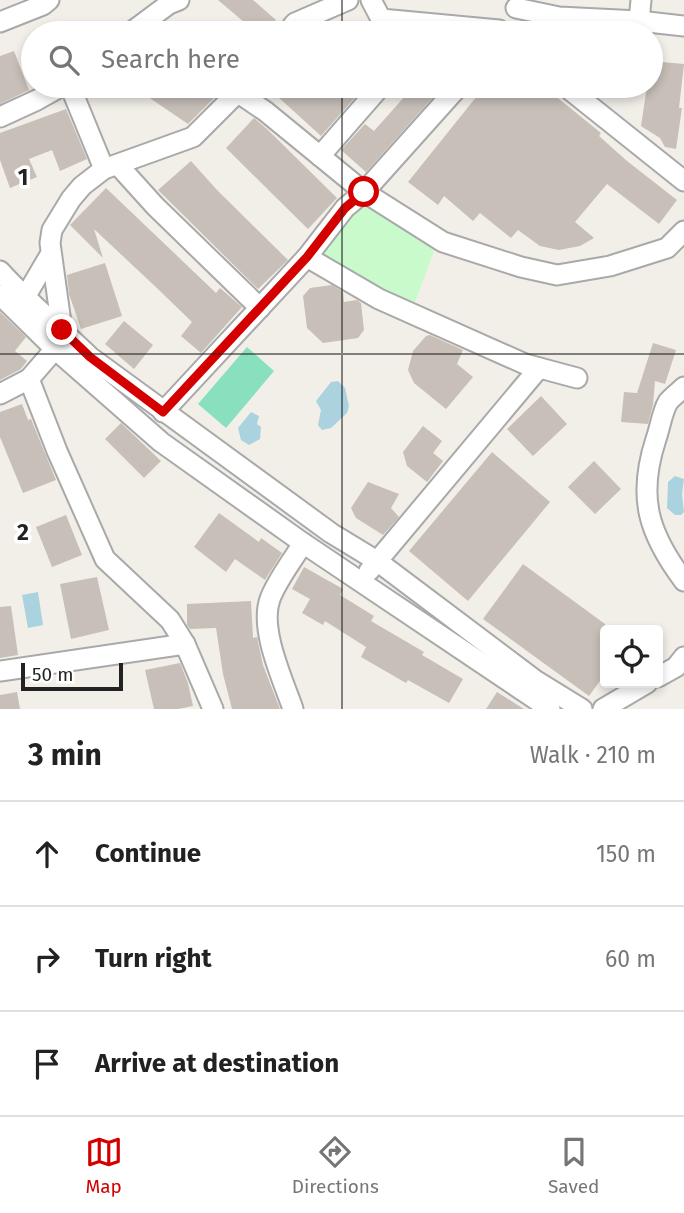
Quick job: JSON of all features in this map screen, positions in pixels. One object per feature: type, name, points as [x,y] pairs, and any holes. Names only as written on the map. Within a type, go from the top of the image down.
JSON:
[{"type":"street","points":[[0,22],[43,5],[48,0]]},
{"type":"street","points":[[149,21],[169,4],[179,0]]},
{"type":"street","points":[[300,21],[348,0]]},
{"type":"street","points":[[371,0],[381,19],[391,21]]},
{"type":"street","points":[[507,21],[518,4],[559,17],[639,21],[641,0]]},
{"type":"street","points":[[663,24],[684,26]]},
{"type":"street","points":[[0,117],[41,98]]},
{"type":"street","points":[[77,98],[111,167],[260,308]]},
{"type":"street","points":[[0,394],[29,379],[55,349],[62,330],[50,255],[52,230],[71,199],[82,186],[111,167],[193,137],[228,98]]},
{"type":"street","points":[[249,98],[364,192],[443,242],[522,267],[557,275],[610,266],[667,248],[684,231]]},
{"type":"street","points":[[320,156],[371,98]]},
{"type":"street","points":[[163,412],[307,257],[345,208],[364,192],[448,98]]},
{"type":"street","points":[[580,98],[684,181]]},
{"type":"street","points":[[24,299],[50,255]]},
{"type":"street","points":[[307,257],[379,299],[525,364],[577,377]]},
{"type":"street","points":[[0,271],[24,299],[90,357],[163,412],[331,533],[377,561],[535,680],[582,709]]},
{"type":"street","points":[[0,295],[55,349],[161,442],[550,709]]},
{"type":"street","points":[[362,581],[538,368]]},
{"type":"street","points":[[29,379],[57,451],[105,559],[170,620],[185,644],[213,709]]},
{"type":"street","points":[[684,387],[669,402],[648,464],[646,493],[651,523],[664,552],[684,581]]},
{"type":"street","points":[[293,709],[273,648],[268,610],[271,598],[303,542]]},
{"type":"street","points":[[0,671],[185,644]]},
{"type":"street","points":[[663,674],[676,667],[684,657]]},
{"type":"street","points":[[603,709],[639,688]]},
{"type":"green space","points":[[364,197],[437,243],[412,310],[313,255]]},
{"type":"green space","points":[[247,347],[274,371],[226,428],[198,404]]},
{"type":"water","points":[[338,381],[345,388],[349,406],[347,413],[331,428],[322,430],[318,425],[321,410],[316,401],[331,382]]},
{"type":"water","points":[[251,412],[259,416],[257,424],[261,427],[260,439],[249,445],[241,440],[238,428]]},
{"type":"water","points":[[675,476],[684,479],[684,512],[681,515],[675,515],[667,508],[668,482]]},
{"type":"water","points":[[38,592],[43,625],[28,628],[22,595]]},
{"type":"building","points":[[218,0],[253,0],[276,20],[275,21],[243,21]]},
{"type":"building","points":[[14,51],[21,69],[21,94],[0,104],[0,56]]},
{"type":"building","points":[[663,62],[684,64],[679,108],[682,108],[676,149],[665,147],[660,138],[641,126],[645,98],[663,98]]},
{"type":"building","points":[[150,98],[214,98],[188,124]]},
{"type":"building","points":[[279,98],[354,98],[321,136]]},
{"type":"building","points":[[403,98],[432,98],[366,172],[341,150],[365,124],[374,131]]},
{"type":"building","points":[[475,98],[558,98],[601,133],[599,136],[627,161],[677,200],[659,224],[607,184],[575,222],[594,238],[580,246],[559,250],[540,246],[518,230],[511,238],[480,213],[473,221],[444,196],[438,205],[408,182]]},
{"type":"building","points":[[66,109],[87,159],[60,171],[52,150],[29,159],[37,177],[10,188],[0,160],[0,133]]},
{"type":"building","points":[[254,118],[337,198],[308,229],[226,148]]},
{"type":"building","points":[[191,161],[288,260],[258,289],[158,190]]},
{"type":"building","points":[[106,188],[216,293],[220,288],[242,307],[201,353],[181,336],[192,322],[94,229],[103,258],[70,225]]},
{"type":"building","points":[[105,263],[122,316],[81,329],[69,294],[67,275]]},
{"type":"building","points":[[332,285],[343,292],[344,302],[357,300],[361,303],[364,330],[358,338],[323,343],[307,328],[303,296],[310,288]]},
{"type":"building","points":[[0,312],[26,337],[15,351],[27,361],[21,369],[0,380]]},
{"type":"building","points":[[124,321],[153,345],[134,369],[105,344]]},
{"type":"building","points":[[430,335],[463,350],[457,364],[473,377],[446,409],[414,383],[408,370],[413,351]]},
{"type":"building","points":[[653,343],[676,350],[665,384],[655,381],[648,424],[621,422],[624,392],[637,393]]},
{"type":"building","points":[[541,396],[567,424],[533,456],[507,429]]},
{"type":"building","points":[[22,404],[56,480],[23,493],[0,437],[0,412]]},
{"type":"building","points":[[121,423],[161,461],[144,478],[105,439]]},
{"type":"building","points":[[423,426],[442,441],[433,453],[443,461],[427,482],[407,466],[403,452]]},
{"type":"building","points":[[492,452],[550,502],[468,601],[409,551]]},
{"type":"building","points":[[594,461],[621,489],[595,514],[568,487]]},
{"type":"building","points":[[368,482],[399,494],[391,508],[399,517],[383,535],[356,518],[351,508]]},
{"type":"building","points":[[219,513],[259,542],[261,538],[282,553],[265,580],[235,559],[226,572],[194,547]]},
{"type":"building","points":[[66,515],[82,555],[52,567],[36,527]]},
{"type":"building","points":[[523,564],[605,624],[600,625],[600,681],[589,696],[483,619]]},
{"type":"building","points":[[304,567],[343,589],[340,595],[374,616],[371,621],[463,679],[449,703],[408,680],[406,683],[361,657],[366,647],[325,621],[323,625],[302,613],[310,599],[292,589]]},
{"type":"building","points":[[97,577],[109,630],[71,639],[60,584]]},
{"type":"building","points":[[251,601],[253,638],[257,637],[263,665],[280,709],[232,709],[216,628],[190,629],[187,625],[187,604]]},
{"type":"building","points":[[11,606],[18,655],[0,658],[0,607]]},
{"type":"building","points":[[180,663],[193,706],[154,709],[145,670]]},
{"type":"building","points":[[17,692],[20,709],[0,709],[0,695]]},
{"type":"building","points":[[497,692],[524,709],[486,709]]},
{"type":"route","points":[[62,330],[90,357],[163,412],[307,257],[345,208],[364,192]]}]
